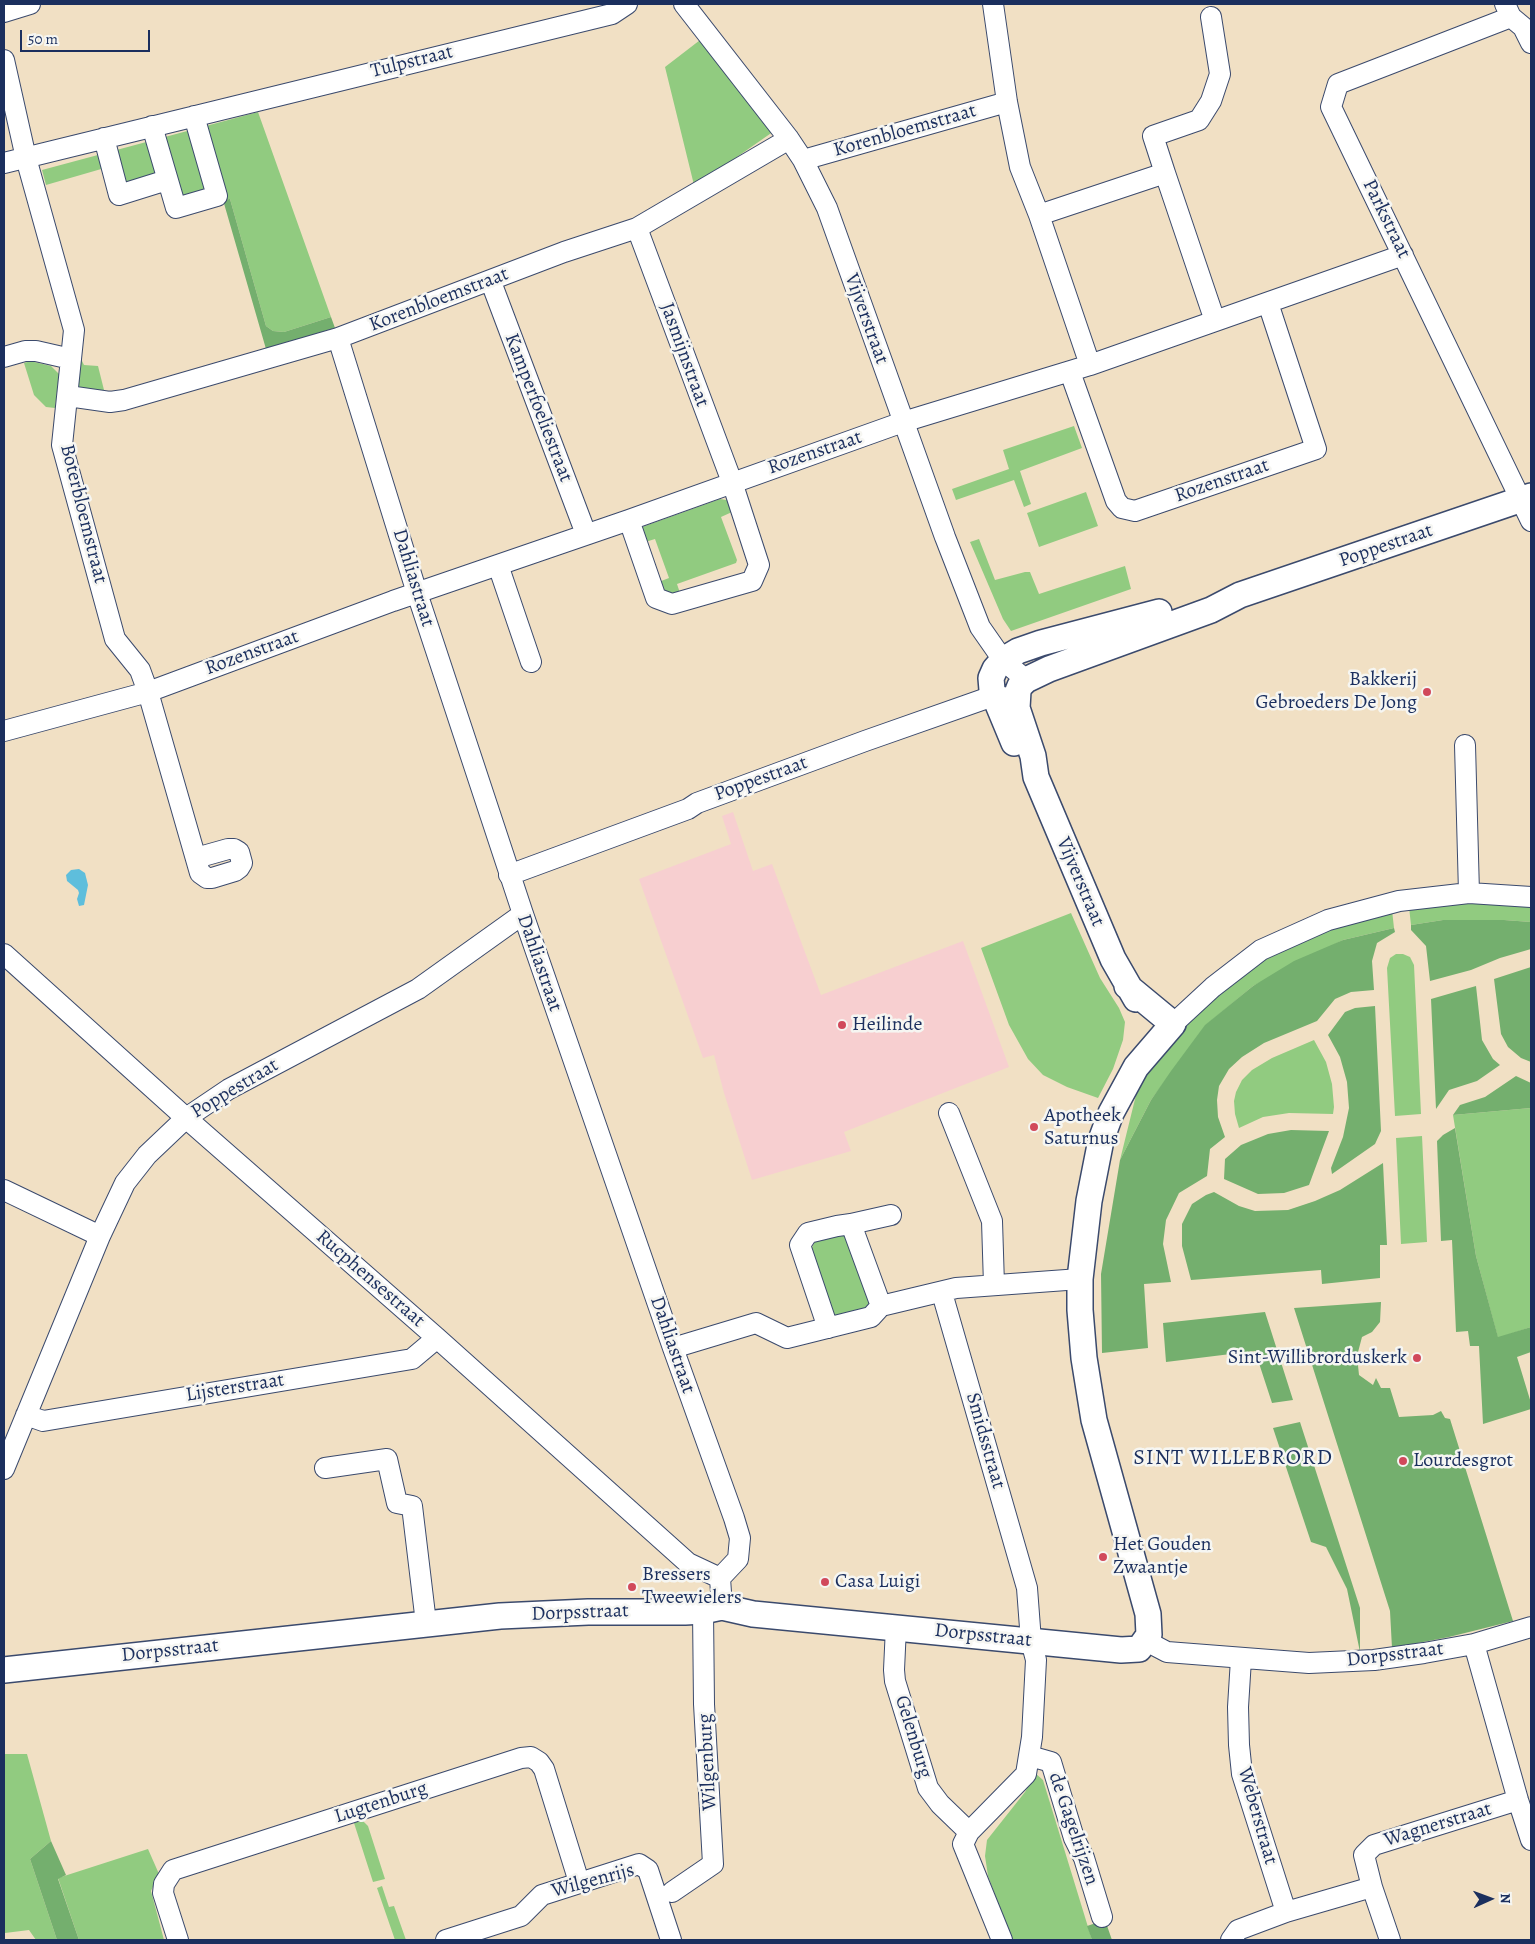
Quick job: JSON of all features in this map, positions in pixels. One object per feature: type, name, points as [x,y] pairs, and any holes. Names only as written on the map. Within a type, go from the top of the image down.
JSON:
[{"type":"street","points":[[4,12],[30,4]]},
{"type":"street","name":"Tulpstraat","points":[[4,163],[612,14],[627,4]]},
{"type":"street","name":"Vijverstraat","points":[[684,4],[789,139],[803,160],[827,208],[903,422],[980,627],[1003,660],[1033,756],[1036,777],[1083,890],[1127,986],[1144,1012],[1168,1029]]},
{"type":"street","points":[[993,4],[1007,102],[1020,167],[1039,215],[1090,365]]},
{"type":"street","points":[[1508,10],[1523,26],[1531,43]]},
{"type":"street","name":"Parkstraat","points":[[1508,10],[1338,84],[1331,107],[1528,506]]},
{"type":"street","points":[[1211,17],[1220,74],[1211,101],[1199,120],[1153,136],[1214,321]]},
{"type":"street","name":"Boterbloemstraat","points":[[4,60],[26,158],[74,330],[62,445],[115,639],[140,670],[196,858]]},
{"type":"street","name":"Korenbloemstraat","points":[[803,160],[1007,102]]},
{"type":"street","points":[[152,126],[176,208],[217,196],[194,116]]},
{"type":"street","points":[[104,138],[119,195],[168,180]]},
{"type":"street","name":"Korenbloemstraat","points":[[68,396],[110,402],[124,400],[338,338],[491,282],[564,252],[637,228],[789,139]]},
{"type":"street","points":[[1039,215],[1165,173]]},
{"type":"street","name":"Jasmijnstraat","points":[[637,228],[732,482]]},
{"type":"street","name":"Rozenstraat","points":[[4,731],[148,692],[417,593],[629,520],[903,422],[1070,372],[1404,255]]},
{"type":"street","name":"Kamperfoeliestraat","points":[[491,282],[586,534]]},
{"type":"street","name":"Rozenstraat","points":[[1070,372],[1116,501],[1122,508],[1135,512],[1316,449],[1268,303]]},
{"type":"street","name":"Dahliastraat","points":[[338,338],[417,593],[509,875],[734,1518],[740,1538],[738,1559],[720,1578]]},
{"type":"street","points":[[4,357],[25,351],[36,351],[71,359]]},
{"type":"street","points":[[629,520],[656,598],[672,604],[752,581],[759,565],[732,482]]},
{"type":"street","name":"Poppestraat","points":[[1003,660],[1018,651],[1041,643],[1208,599],[1240,595],[1528,506]]},
{"type":"street","points":[[498,565],[531,662]]},
{"type":"street","name":"Poppestraat","points":[[509,875],[688,809],[697,803],[1012,691],[1109,646],[1211,610],[1240,595]]},
{"type":"street","name":"Vijverstraat","points":[[1003,660],[995,669],[991,678],[1012,691]]},
{"type":"street","points":[[1466,745],[1469,893]]},
{"type":"street","points":[[1146,1641],[1148,1636],[1148,1614],[1094,1420],[1084,1358],[1080,1279],[1089,1201],[1101,1140],[1111,1113],[1136,1067],[1168,1029],[1213,987],[1261,950],[1328,920],[1399,901],[1469,893],[1531,897]]},
{"type":"street","name":"Poppestraat","points":[[4,1469],[100,1236],[125,1183],[147,1155],[186,1118],[228,1088],[418,989],[523,914]]},
{"type":"street","name":"Rucphensestraat","points":[[4,954],[688,1563],[720,1578]]},
{"type":"street","points":[[949,1113],[992,1221],[994,1286]]},
{"type":"street","points":[[4,1190],[100,1236]]},
{"type":"street","points":[[828,1328],[800,1245],[808,1233],[891,1215]]},
{"type":"street","points":[[851,1224],[881,1306]]},
{"type":"street","points":[[673,1348],[756,1323],[787,1338],[871,1317],[881,1306],[942,1293],[956,1288],[1080,1279]]},
{"type":"street","name":"Smidsstraat","points":[[942,1293],[1027,1588],[1031,1641]]},
{"type":"street","name":"Lijsterstraat","points":[[26,1415],[43,1421],[412,1359],[437,1338]]},
{"type":"street","points":[[325,1468],[387,1459],[397,1503],[412,1506],[426,1624]]},
{"type":"street","points":[[713,1609],[720,1578]]},
{"type":"street","name":"Dorpsstraat","points":[[4,1670],[500,1616],[588,1612],[713,1609],[1133,1651],[1139,1649],[1146,1641],[1166,1652],[1310,1663],[1374,1660],[1474,1644],[1531,1627]]},
{"type":"street","name":"Wilgenburg","points":[[672,1892],[713,1864],[704,1704],[713,1609]]},
{"type":"street","name":"Gelenburg","points":[[896,1627],[895,1681],[928,1788],[940,1804],[969,1832]]},
{"type":"street","name":"de Gagelrijzen","points":[[969,1832],[1026,1774],[1030,1756],[1036,1660],[1031,1641]]},
{"type":"street","points":[[1474,1644],[1531,1840]]},
{"type":"street","name":"Weberstraat","points":[[1241,1659],[1238,1707],[1242,1774],[1286,1912]]},
{"type":"street","name":"de Gagelrijzen","points":[[1030,1756],[1051,1762],[1074,1838],[1084,1858],[1102,1917]]},
{"type":"street","name":"Lugtenburg","points":[[178,1940],[163,1893],[164,1884],[174,1870],[521,1758],[531,1757],[539,1762],[544,1769],[579,1882]]},
{"type":"street","name":"Wagnerstraat","points":[[1372,1887],[1364,1854],[1374,1845],[1518,1800]]},
{"type":"street","points":[[969,1832],[963,1844],[1002,1940]]},
{"type":"street","name":"Wilgenrijs","points":[[446,1940],[520,1916],[542,1895],[639,1864],[648,1870],[671,1940]]},
{"type":"street","points":[[1231,1940],[1238,1930],[1286,1912],[1372,1887],[1390,1940]]},
{"type":"shaded area","name":"Heilinde","points":[[733,812],[753,871],[772,864],[821,995],[963,941],[1009,1067],[844,1132],[851,1151],[752,1180],[714,1055],[703,1058],[639,879],[731,844],[722,816]]},
{"type":"green space","points":[[704,37],[777,129],[694,185],[665,67]]},
{"type":"green space","points":[[258,112],[331,317],[284,332],[273,331],[266,326],[230,199],[175,206],[168,183],[123,196],[115,165],[46,185],[42,170]]},
{"type":"green space","points":[[230,199],[266,326],[273,331],[284,332],[331,317],[335,328],[266,349],[223,200]]},
{"type":"green space","points":[[80,357],[84,365],[98,366],[105,394],[80,389],[77,385]]},
{"type":"green space","points":[[30,361],[51,366],[59,374],[55,408],[46,407],[34,395],[24,363]]},
{"type":"green space","points":[[1074,426],[1082,448],[1020,471],[1031,504],[1024,507],[1014,480],[956,500],[952,489],[1009,469],[1003,450]]},
{"type":"green space","points":[[1086,492],[1098,526],[1039,547],[1027,513]]},
{"type":"green space","points":[[720,499],[727,500],[732,512],[721,517],[737,560],[736,563],[677,584],[681,596],[669,596],[656,583],[669,578],[655,539],[642,543],[642,527]]},
{"type":"green space","points":[[979,539],[995,580],[1030,572],[1039,594],[1125,566],[1131,589],[1011,631],[1003,619],[970,542]]},
{"type":"green space","points":[[1441,902],[1531,904],[1531,922],[1443,920],[1411,925],[1409,907]]},
{"type":"green space","points":[[1392,910],[1394,928],[1343,940],[1253,986],[1206,1025],[1151,1100],[1120,1160],[1138,1087],[1175,1035],[1243,971],[1286,945],[1338,923]]},
{"type":"green space","points":[[1071,913],[1100,978],[1119,1008],[1125,1022],[1123,1040],[1113,1069],[1098,1098],[1067,1087],[1043,1075],[1028,1059],[1009,1025],[981,948]]},
{"type":"green space","points":[[1443,920],[1531,922],[1531,949],[1500,958],[1471,970],[1430,981],[1426,946],[1411,930],[1411,925]]},
{"type":"green space","points":[[1394,928],[1395,932],[1377,943],[1372,961],[1374,990],[1351,992],[1335,999],[1317,1021],[1264,1043],[1242,1057],[1229,1069],[1219,1086],[1217,1100],[1218,1117],[1225,1137],[1210,1149],[1207,1176],[1179,1193],[1166,1220],[1163,1244],[1171,1282],[1144,1284],[1148,1348],[1102,1353],[1101,1274],[1120,1160],[1151,1100],[1205,1025],[1253,986],[1294,961],[1343,940]]},
{"type":"green space","points":[[1396,954],[1410,957],[1414,965],[1421,1114],[1395,1116],[1387,968],[1390,958]]},
{"type":"green space","points":[[1531,967],[1531,1062],[1521,1058],[1508,1047],[1501,1034],[1494,979]]},
{"type":"green space","points":[[1476,986],[1482,1040],[1493,1059],[1500,1065],[1477,1081],[1449,1090],[1436,1109],[1431,999]]},
{"type":"green space","points":[[1375,1006],[1381,1131],[1375,1144],[1332,1174],[1331,1168],[1343,1137],[1349,1108],[1347,1082],[1340,1057],[1328,1035],[1345,1012],[1355,1008]]},
{"type":"green space","points":[[1314,1040],[1326,1062],[1332,1084],[1333,1114],[1289,1113],[1263,1117],[1239,1128],[1234,1101],[1242,1080],[1252,1070],[1272,1058]]},
{"type":"green space","points":[[1516,1076],[1531,1083],[1531,1108],[1453,1115],[1460,1105],[1485,1097]]},
{"type":"green space","points":[[1531,1108],[1531,1327],[1498,1338],[1476,1256],[1453,1115]]},
{"type":"green space","points":[[1455,1128],[1476,1256],[1498,1337],[1531,1327],[1531,1352],[1517,1357],[1531,1403],[1531,1409],[1483,1424],[1479,1346],[1470,1346],[1468,1331],[1456,1332],[1452,1240],[1441,1241],[1437,1141]]},
{"type":"green space","points":[[1291,1130],[1329,1131],[1309,1185],[1284,1193],[1258,1194],[1224,1179],[1225,1159],[1241,1145],[1268,1134]]},
{"type":"green space","points":[[1422,1136],[1427,1242],[1401,1244],[1396,1138]]},
{"type":"green space","points":[[1383,1163],[1387,1245],[1380,1245],[1380,1278],[1322,1284],[1321,1270],[1191,1280],[1182,1246],[1182,1224],[1192,1204],[1206,1195],[1214,1192],[1239,1206],[1255,1211],[1288,1210],[1340,1190]]},
{"type":"green space","points":[[837,1233],[845,1236],[849,1241],[869,1297],[869,1305],[865,1311],[841,1319],[834,1315],[811,1250],[815,1241]]},
{"type":"green space","points":[[1381,1302],[1380,1322],[1372,1332],[1362,1337],[1357,1356],[1359,1375],[1373,1385],[1376,1378],[1381,1388],[1390,1388],[1399,1417],[1433,1415],[1441,1411],[1445,1418],[1450,1419],[1513,1621],[1449,1637],[1392,1648],[1390,1611],[1294,1308]]},
{"type":"green space","points":[[1265,1312],[1293,1400],[1272,1403],[1255,1351],[1166,1362],[1163,1323]]},
{"type":"green space","points":[[1300,1422],[1360,1608],[1360,1652],[1347,1589],[1326,1547],[1311,1542],[1273,1428]]},
{"type":"green space","points":[[4,1754],[27,1754],[51,1841],[30,1859],[57,1940],[36,1940],[29,1930],[5,1933],[4,1930]]},
{"type":"green space","points":[[1035,1773],[1043,1780],[1092,1940],[1012,1940],[988,1876],[985,1856],[987,1840],[1025,1792]]},
{"type":"green space","points":[[362,1820],[368,1826],[385,1879],[373,1882],[354,1823]]},
{"type":"green space","points":[[51,1841],[66,1875],[58,1879],[79,1940],[57,1940],[30,1859]]},
{"type":"green space","points":[[148,1849],[159,1874],[151,1891],[164,1940],[79,1940],[58,1878]]},
{"type":"green space","points":[[382,1886],[389,1907],[394,1906],[406,1940],[395,1940],[377,1888]]},
{"type":"green space","points":[[1105,1920],[1112,1940],[1092,1940],[1087,1926]]},
{"type":"water","points":[[79,869],[85,873],[88,885],[84,905],[79,906],[77,899],[78,890],[67,881],[66,875],[71,870]]},
{"type":"place","name":"Bakkerij Gebroeders De Jong","points":[[1427,692]]},
{"type":"place","name":"Heilinde","points":[[842,1025]]},
{"type":"place","name":"Apotheek Saturnus","points":[[1034,1127]]},
{"type":"place","name":"Sint-Willibrorduskerk","points":[[1417,1358]]},
{"type":"place","name":"Lourdesgrot","points":[[1403,1461]]},
{"type":"place","name":"Het Gouden Zwaantje","points":[[1103,1557]]},
{"type":"place","name":"Casa Luigi","points":[[825,1582]]},
{"type":"place","name":"Bressers Tweewielers","points":[[632,1587]]},
{"type":"district","name":"SINT WILLEBRORD","points":[[1233,1459]]}]
